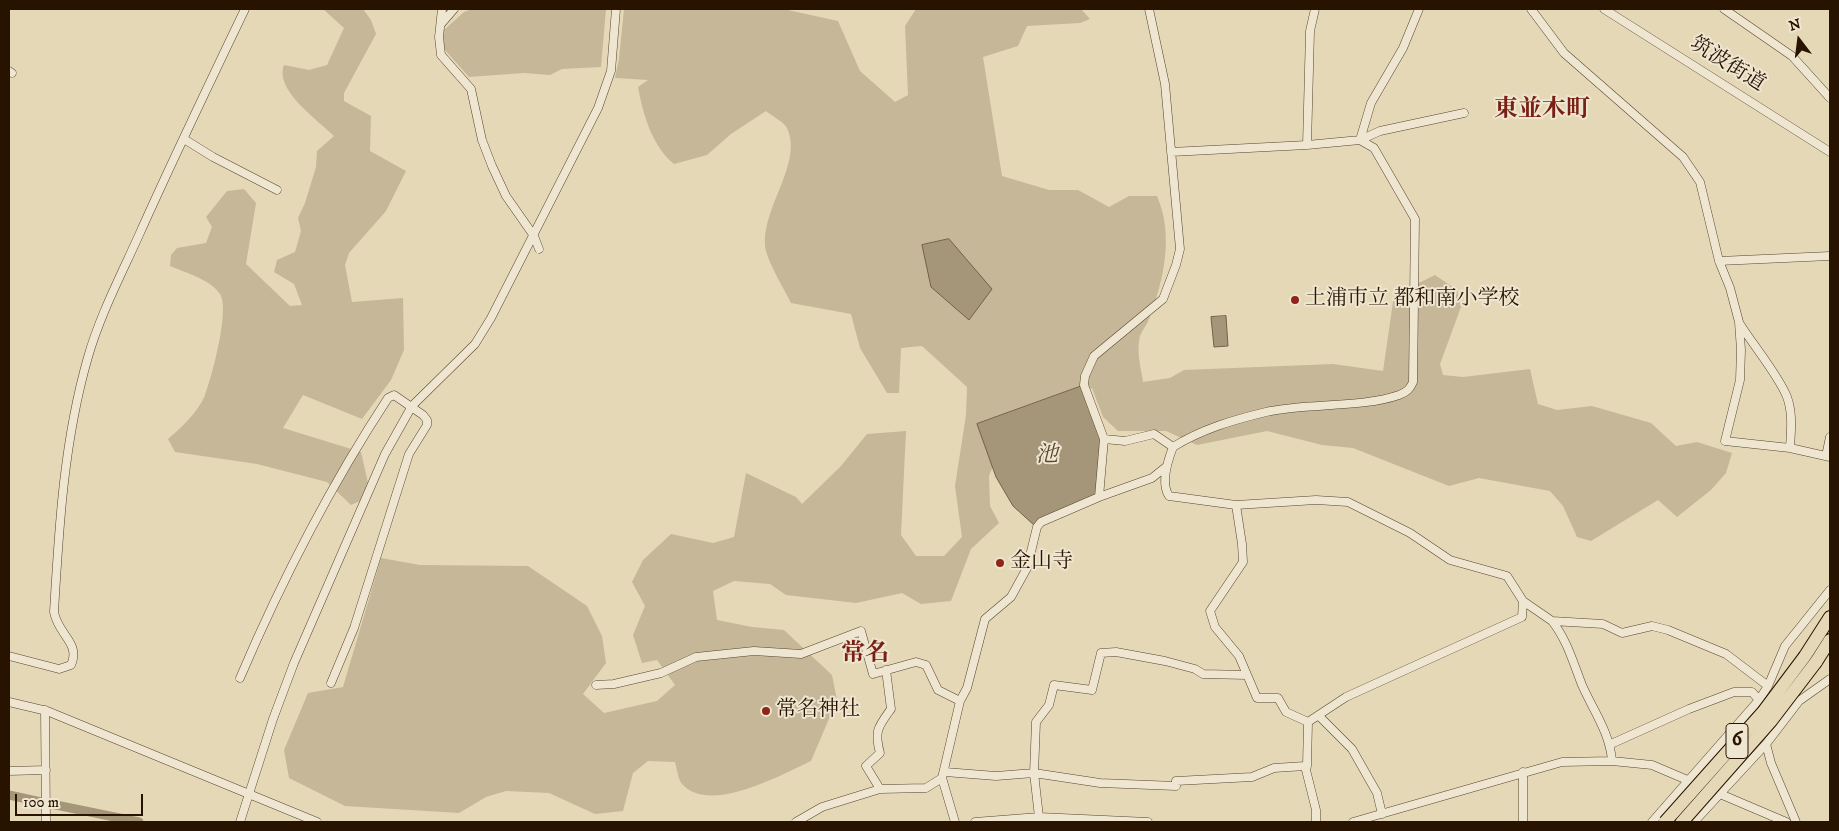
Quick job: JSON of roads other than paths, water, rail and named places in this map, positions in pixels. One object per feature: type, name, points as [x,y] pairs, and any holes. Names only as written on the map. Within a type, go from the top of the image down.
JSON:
[{"type":"highway","name":"6","points":[[1682,822],[1771,721],[1810,659],[1830,617]]},
{"type":"highway","name":"6","points":[[1665,822],[1810,659],[1830,640]]},
{"type":"street","points":[[9,656],[59,669],[71,665],[75,656],[74,648],[58,628],[54,612],[60,505],[69,455],[70,430],[88,356],[104,311],[245,9]]},
{"type":"street","points":[[442,9],[439,48],[441,55],[471,89],[482,140],[492,166],[506,196],[534,236],[539,249]]},
{"type":"street","points":[[441,24],[454,9]]},
{"type":"street","points":[[240,822],[294,663],[385,454],[412,406],[475,344],[534,236],[598,108],[611,71],[616,9]]},
{"type":"street","points":[[1099,497],[1104,438],[1084,385],[1085,376],[1094,356],[1163,299],[1176,266],[1180,249],[1165,84],[1149,9]]},
{"type":"street","points":[[1307,145],[1310,31],[1314,9]]},
{"type":"street","points":[[1360,140],[1371,103],[1403,48],[1420,9]]},
{"type":"street","points":[[1530,9],[1564,53],[1684,157],[1700,182],[1719,261],[1730,288],[1739,322],[1742,350],[1740,380],[1725,441],[1790,448],[1829,455],[1830,437]]},
{"type":"street","name":"筑波街道","points":[[1604,9],[1830,152]]},
{"type":"street","name":"筑波街道","points":[[1724,9],[1792,56],[1830,98]]},
{"type":"street","points":[[1171,152],[1307,145],[1360,140],[1380,131],[1464,113]]},
{"type":"street","points":[[184,139],[213,157],[277,190]]},
{"type":"street","points":[[1360,140],[1374,148],[1416,219],[1413,382],[1409,390],[1381,399],[1269,412],[1207,428],[1173,447],[1167,466],[1166,492],[1169,496],[1236,505],[1316,500],[1348,502],[1410,533],[1450,560],[1507,576],[1523,601],[1552,621],[1561,633],[1582,685],[1611,744],[1612,761]]},
{"type":"street","points":[[1719,261],[1830,256]]},
{"type":"street","points":[[1739,322],[1782,387],[1787,399],[1791,418],[1790,448]]},
{"type":"street","points":[[240,678],[259,633],[342,469],[388,398],[394,395],[412,406],[427,420],[427,425],[409,454],[354,628],[331,682]]},
{"type":"street","points":[[1104,438],[1124,441],[1154,434],[1173,447]]},
{"type":"street","points":[[955,822],[944,775],[946,756],[960,701],[966,688],[985,619],[1011,597],[1026,568],[1037,527],[1041,522],[1099,497],[1152,478],[1167,466]]},
{"type":"street","points":[[1236,505],[1242,544],[1242,562],[1210,611],[1215,627],[1239,656],[1257,698],[1278,698],[1286,712],[1308,722]]},
{"type":"street","points":[[1652,822],[1759,700],[1768,686],[1786,646],[1830,590]]},
{"type":"street","points":[[1308,722],[1346,697],[1522,617],[1523,601]]},
{"type":"street","points":[[1552,621],[1603,624],[1622,633],[1652,626],[1668,630],[1726,654],[1768,686]]},
{"type":"street","points":[[596,685],[614,684],[661,673],[696,657],[754,651],[801,654],[861,631],[873,674],[916,662],[926,665],[938,690],[960,701]]},
{"type":"street","points":[[1039,817],[1034,773],[1036,722],[1050,705],[1054,685],[1092,690],[1100,653],[1116,652],[1165,661],[1195,669],[1202,674],[1247,674]]},
{"type":"street","points":[[880,788],[866,766],[880,753],[876,735],[891,710],[886,670]]},
{"type":"street","points":[[1694,822],[1766,744],[1799,701],[1830,679]]},
{"type":"street","points":[[1611,744],[1689,709],[1734,692],[1752,692],[1759,700]]},
{"type":"street","points":[[9,702],[45,710],[317,822]]},
{"type":"street","points":[[45,710],[46,822]]},
{"type":"street","points":[[1319,716],[1352,749],[1377,793],[1382,814]]},
{"type":"street","points":[[1308,722],[1307,766],[1305,766],[1316,810],[1316,822]]},
{"type":"street","points":[[1766,744],[1796,822]]},
{"type":"street","points":[[1353,822],[1562,762],[1612,761],[1652,765],[1786,822]]},
{"type":"street","points":[[796,822],[822,808],[880,788],[926,788],[944,775],[996,776],[1034,773],[1100,783],[1176,786],[1176,781],[1252,777],[1274,768],[1305,766]]},
{"type":"street","points":[[9,771],[46,770]]},
{"type":"street","points":[[1523,772],[1523,822]]},
{"type":"street","points":[[975,822],[1039,817],[1148,822]]},
{"type":"water","points":[[949,239],[992,289],[969,320],[931,287],[922,245]]},
{"type":"water","points":[[1226,316],[1228,346],[1214,347],[1211,317]]},
{"type":"water","name":"池","points":[[1082,386],[1102,439],[1098,495],[1035,526],[1013,506],[996,477],[977,424]]},
{"type":"waterway","points":[[9,795],[41,802]]},
{"type":"waterway","points":[[51,804],[139,822]]},
{"type":"place","name":"土浦市立 都和南小学校","points":[[1295,300]]},
{"type":"place","name":"金山寺","points":[[1000,563]]},
{"type":"place","name":"常名神社","points":[[766,711]]},
{"type":"district","name":"東並木町","points":[[1542,111]]},
{"type":"district","name":"常名","points":[[865,655]]}]
